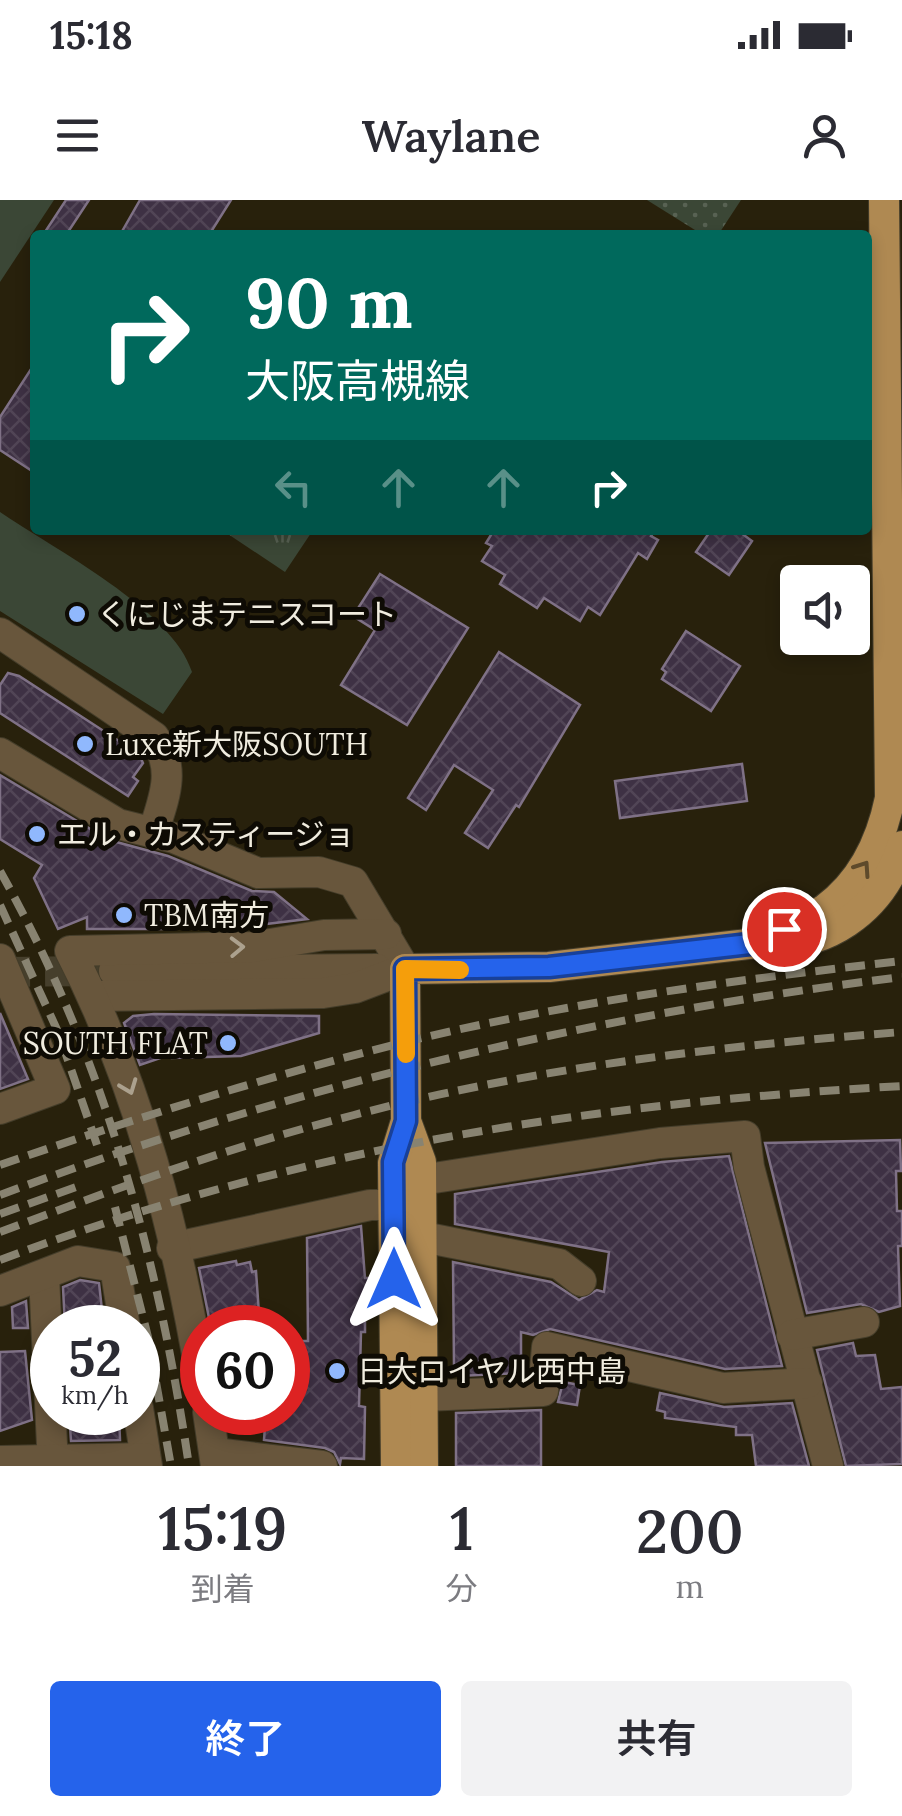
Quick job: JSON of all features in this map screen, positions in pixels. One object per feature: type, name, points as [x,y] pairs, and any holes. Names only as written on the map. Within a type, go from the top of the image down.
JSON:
[{"type":"main road","points":[[758,943],[824,910],[845,891],[878,844],[890,798],[884,200]]},
{"type":"main road","points":[[396,1466],[393,1162],[406,1121],[405,969],[549,967],[758,943],[789,947],[838,928],[875,894],[902,846]]},
{"type":"main road","points":[[406,1121],[421,1162],[423,1466]]},
{"type":"street","points":[[0,633],[154,737],[164,753],[169,774],[154,833]]},
{"type":"street","points":[[0,754],[118,824],[154,833],[258,873],[337,874],[353,882],[405,969]]},
{"type":"street","points":[[185,1305],[136,1105],[93,996],[70,951],[253,946],[324,935],[386,934]]},
{"type":"street","points":[[0,959],[9,995],[55,1089],[0,1109]]},
{"type":"street","points":[[114,971],[405,969]]},
{"type":"street","points":[[93,996],[323,993],[355,988],[405,969]]},
{"type":"street","points":[[421,1180],[660,1143],[745,1136],[828,1466]]},
{"type":"street","points":[[172,1248],[370,1206],[394,1205]]},
{"type":"street","points":[[423,1238],[560,1264],[581,1281]]},
{"type":"street","points":[[0,1291],[78,1261],[115,1267],[121,1305]]},
{"type":"street","points":[[44,1276],[53,1462]]},
{"type":"street","points":[[792,1335],[864,1322]]},
{"type":"street","points":[[423,1396],[543,1391],[546,1346],[724,1388],[806,1383]]},
{"type":"street","points":[[0,1461],[146,1462],[142,1435]]},
{"type":"street","points":[[211,1435],[215,1460],[322,1466]]},
{"type":"green space","points":[[0,200],[54,200],[34,230],[30,230],[30,236],[0,282]]},
{"type":"green space","points":[[647,200],[741,200],[721,230],[695,230]]},
{"type":"green space","name":"くにじまテニスコート","points":[[0,512],[137,604],[181,649],[192,672],[163,714],[0,611]]},
{"type":"green space","points":[[230,535],[310,535],[285,572]]},
{"type":"building","points":[[66,200],[89,200],[69,230],[46,230]]},
{"type":"building","points":[[140,200],[231,200],[212,230],[123,230]]},
{"type":"building","points":[[30,371],[30,470],[0,450],[0,417]]},
{"type":"building","points":[[491,535],[652,535],[658,540],[647,559],[638,553],[600,615],[588,607],[580,621],[544,598],[537,608],[500,584],[505,575],[482,561],[492,546],[486,543]]},
{"type":"building","points":[[708,535],[744,535],[752,541],[729,575],[696,552]]},
{"type":"building","points":[[380,574],[468,628],[407,725],[341,685],[375,630],[353,616]]},
{"type":"building","points":[[686,631],[740,666],[711,711],[662,679],[666,672],[662,669]]},
{"type":"building","points":[[499,652],[580,705],[519,807],[516,805],[488,848],[465,833],[493,790],[454,765],[426,810],[408,798]]},
{"type":"building","name":"Luxe新大阪SOUTH","points":[[8,673],[19,676],[139,754],[143,763],[133,777],[138,781],[128,796],[0,713],[0,685]]},
{"type":"building","points":[[742,764],[747,801],[620,818],[615,781]]},
{"type":"building","points":[[0,775],[109,840],[168,856],[252,891],[274,892],[307,919],[233,928],[189,917],[185,928],[162,923],[162,929],[87,929],[87,917],[58,929],[34,878],[42,865],[0,839]]},
{"type":"building","points":[[0,1013],[28,1079],[0,1089]]},
{"type":"building","name":"SOUTH FLAT","points":[[133,1016],[319,1016],[319,1033],[241,1056],[172,1058],[172,1054],[140,1065],[124,1023]]},
{"type":"building","points":[[900,1140],[901,1171],[896,1171],[897,1211],[902,1211],[902,1246],[898,1246],[900,1306],[879,1312],[861,1304],[807,1313],[765,1143]]},
{"type":"building","points":[[729,1156],[782,1366],[725,1369],[550,1329],[533,1335],[521,1332],[521,1373],[459,1376],[460,1367],[454,1367],[453,1262],[551,1282],[579,1300],[597,1290],[604,1292],[609,1252],[455,1224],[455,1194],[662,1162]]},
{"type":"building","points":[[361,1226],[365,1278],[375,1278],[376,1295],[365,1296],[365,1332],[361,1332],[359,1406],[365,1407],[364,1459],[341,1458],[340,1464],[334,1452],[325,1448],[264,1440],[264,1435],[310,1435],[307,1238]]},
{"type":"building","points":[[250,1262],[252,1272],[256,1271],[258,1305],[206,1305],[199,1268]]},
{"type":"building","points":[[80,1280],[99,1283],[101,1305],[64,1305],[63,1287]]},
{"type":"building","points":[[26,1301],[28,1328],[13,1328],[12,1307]]},
{"type":"building","points":[[853,1343],[856,1356],[875,1355],[881,1389],[902,1387],[902,1464],[846,1466],[817,1350]]},
{"type":"building","points":[[25,1351],[30,1421],[0,1431],[0,1352]]},
{"type":"building","points":[[563,1382],[580,1385],[577,1405],[558,1402]]},
{"type":"building","points":[[660,1393],[724,1407],[792,1403],[809,1466],[756,1466],[752,1435],[736,1435],[736,1427],[665,1418],[665,1412],[657,1410]]},
{"type":"building","points":[[541,1410],[541,1466],[456,1466],[456,1413]]},
{"type":"building","points":[[71,1435],[120,1435],[120,1440],[71,1441]]},
{"type":"tunnel","points":[[0,972],[101,971]]},
{"type":"railway","points":[[0,871],[69,1013],[122,1160],[161,1311],[189,1466]]},
{"type":"railway","points":[[0,905],[59,1034],[97,1145]]},
{"type":"railway","points":[[0,1165],[224,1092],[452,1031],[676,990],[902,961]]},
{"type":"railway","points":[[0,1195],[221,1120],[445,1059],[672,1012],[902,977]]},
{"type":"railway","points":[[0,1232],[219,1154],[421,1099],[626,1061],[902,1032]]},
{"type":"railway","points":[[0,1260],[222,1188],[444,1138],[669,1105],[902,1086]]},
{"type":"railway","points":[[0,1214],[82,1185]]},
{"type":"railway","points":[[115,1207],[148,1337],[171,1466]]},
{"type":"slow traffic","points":[[406,1054],[405,969],[460,970]]},
{"type":"place","name":"くにじまテニスコート","points":[[77,614]]},
{"type":"place","name":"Luxe新大阪SOUTH","points":[[85,744]]},
{"type":"place","name":"エル・カスティージョ","points":[[37,834]]},
{"type":"place","name":"TBM南方","points":[[124,915]]},
{"type":"place","name":"SOUTH FLAT","points":[[228,1043]]},
{"type":"place","name":"日大ロイヤル西中島","points":[[337,1371]]},
{"type":"route","points":[[394,1279],[393,1162],[406,1121],[405,969],[549,967],[758,943],[784,929]]}]
